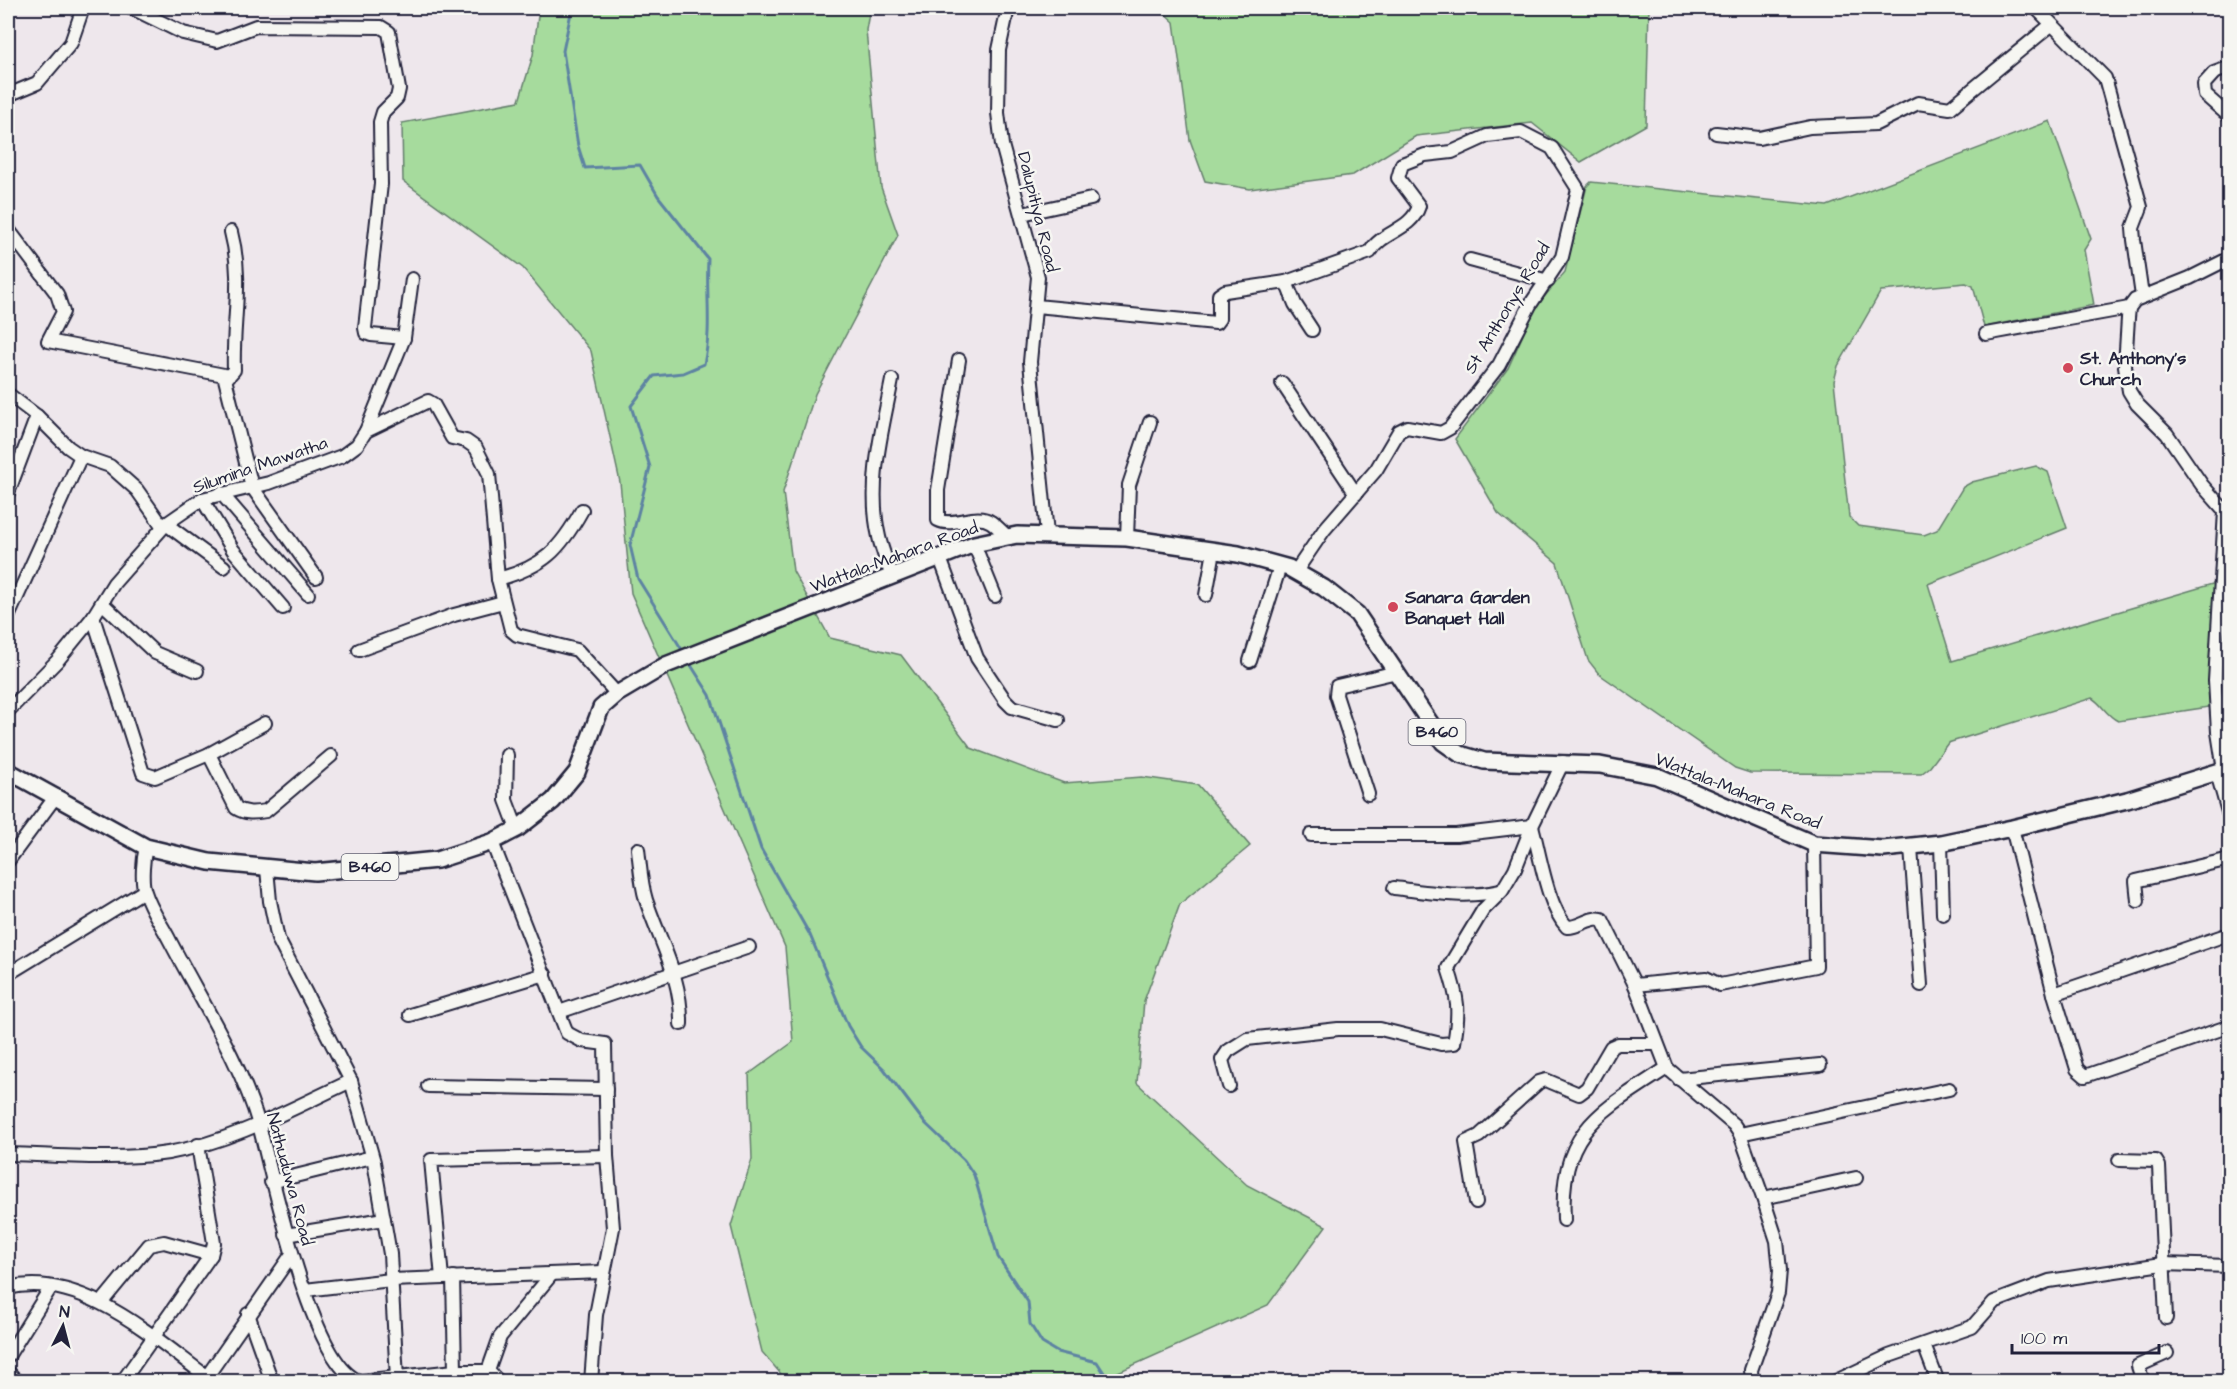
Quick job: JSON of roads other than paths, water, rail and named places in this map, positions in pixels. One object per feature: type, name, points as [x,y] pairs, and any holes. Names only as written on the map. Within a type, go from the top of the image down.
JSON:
[{"type":"main road","name":"Wattala-Mahara Road","points":[[8,771],[146,847],[209,862],[315,872],[437,860],[492,842],[517,829],[553,801],[568,785],[584,759],[594,720],[601,708],[617,694],[666,665],[974,544],[1017,535],[1047,534],[1127,538],[1238,554],[1296,571],[1358,614],[1443,742],[1460,754],[1484,761],[1600,765],[1657,776],[1814,844],[1883,849],[1911,848],[1941,843],[2127,800],[2223,770]]},
{"type":"street","points":[[132,8],[183,33],[216,41],[256,26],[381,27],[389,32],[399,88],[397,98],[383,112],[380,122],[381,184],[365,328],[366,333],[371,335],[404,338]]},
{"type":"street","name":"Dalupitiya Road","points":[[1008,8],[999,50],[998,113],[1002,145],[1038,277],[1030,362],[1047,534]]},
{"type":"street","points":[[2036,8],[2105,78],[2141,207],[2133,228],[2133,240],[2142,296]]},
{"type":"street","points":[[8,95],[37,82],[71,42],[80,9]]},
{"type":"street","points":[[1716,134],[1759,138],[1810,127],[1876,124],[1918,103],[1950,108],[2051,25]]},
{"type":"street","points":[[2229,67],[2214,73],[2204,84],[2205,95],[2229,117]]},
{"type":"street","name":"St Anthonys Road","points":[[1286,282],[1370,252],[1376,241],[1404,226],[1416,216],[1419,206],[1398,178],[1402,164],[1425,155],[1452,152],[1487,136],[1521,132],[1552,148],[1578,189],[1562,257],[1530,305],[1499,365],[1450,428],[1441,433],[1407,427],[1399,431],[1376,470],[1324,530],[1296,571]]},
{"type":"street","points":[[1022,214],[1091,199]]},
{"type":"street","points":[[8,229],[57,294],[63,312],[48,341],[224,375],[252,487],[316,577]]},
{"type":"street","points":[[226,379],[234,370],[232,333],[237,315],[238,258],[231,232]]},
{"type":"street","points":[[1986,334],[2129,308],[2142,296],[2190,278],[2229,258]]},
{"type":"street","points":[[1470,260],[1548,281]]},
{"type":"street","points":[[366,431],[404,338],[412,279]]},
{"type":"street","points":[[1036,306],[1216,324],[1219,319],[1219,295],[1225,291],[1286,282],[1295,304],[1312,330]]},
{"type":"street","points":[[2129,308],[2126,366],[2129,391],[2137,404],[2167,434],[2202,485],[2227,509],[2216,681],[2218,732],[2229,819]]},
{"type":"street","points":[[960,360],[939,490],[938,520],[944,523],[980,519],[990,521],[1009,538]]},
{"type":"street","points":[[892,380],[876,459],[875,478],[878,536],[892,577]]},
{"type":"street","points":[[1282,384],[1356,494]]},
{"type":"street","points":[[8,394],[37,416],[68,447],[81,456],[110,466],[137,490],[164,525],[224,567]]},
{"type":"street","name":"Silumina Mawatha","points":[[8,708],[58,660],[93,617],[114,583],[164,525],[202,500],[221,493],[269,483],[342,456],[357,445],[366,431],[428,401],[433,404],[452,438],[466,441],[476,448],[489,474],[498,579],[512,630],[517,635],[577,650],[617,694]]},
{"type":"street","points":[[8,493],[37,416]]},
{"type":"street","points":[[1127,538],[1129,485],[1150,422]]},
{"type":"street","points":[[8,617],[81,456]]},
{"type":"street","points":[[221,493],[308,594]]},
{"type":"street","points":[[202,500],[233,550],[283,608]]},
{"type":"street","points":[[498,579],[517,574],[548,558],[566,539],[582,510]]},
{"type":"street","points":[[974,544],[995,596]]},
{"type":"street","points":[[1206,595],[1214,551]]},
{"type":"street","points":[[940,558],[977,658],[1005,700],[1012,707],[1058,720]]},
{"type":"street","points":[[1250,661],[1280,566]]},
{"type":"street","points":[[359,650],[454,615],[503,602]]},
{"type":"street","points":[[102,603],[155,653],[197,671]]},
{"type":"street","points":[[93,617],[121,697],[143,773],[155,777],[209,754],[265,723]]},
{"type":"street","points":[[1368,794],[1336,695],[1337,686],[1397,672]]},
{"type":"street","points":[[209,754],[236,808],[242,812],[257,813],[266,811],[331,756]]},
{"type":"street","points":[[507,755],[506,800],[517,829]]},
{"type":"street","points":[[1229,1086],[1222,1060],[1228,1050],[1247,1039],[1338,1029],[1380,1029],[1441,1044],[1454,1042],[1459,1017],[1459,1000],[1449,968],[1483,910],[1502,891],[1515,869],[1532,826],[1563,762]]},
{"type":"street","points":[[8,861],[56,796]]},
{"type":"street","points":[[1311,835],[1456,835],[1532,826]]},
{"type":"street","points":[[1532,826],[1553,901],[1562,921],[1567,927],[1574,927],[1596,918],[1602,919],[1635,985],[1667,1068],[1701,1094],[1740,1134],[1777,1241],[1780,1270],[1778,1293],[1751,1370],[1752,1382]]},
{"type":"street","points":[[2012,828],[2054,994],[2077,1069],[2085,1076],[2229,1026]]},
{"type":"street","points":[[492,842],[567,1033],[582,1041],[605,1044],[607,1156],[613,1228],[596,1315],[591,1382]]},
{"type":"street","points":[[1941,843],[1943,914]]},
{"type":"street","points":[[1635,985],[1706,978],[1720,985],[1816,966],[1814,844]]},
{"type":"street","points":[[8,974],[144,891],[146,847]]},
{"type":"street","points":[[1911,848],[1921,985]]},
{"type":"street","points":[[638,849],[645,897],[674,972],[681,1002],[681,1024]]},
{"type":"street","points":[[2138,901],[2136,881],[2229,859]]},
{"type":"street","points":[[267,869],[270,901],[278,939],[351,1081],[372,1157],[390,1254],[397,1379]]},
{"type":"street","points":[[1394,888],[1443,894],[1485,895],[1502,891]]},
{"type":"street","name":"Nathuduwa Road","points":[[144,891],[243,1082],[259,1124],[271,1182],[292,1254],[328,1347],[344,1371],[352,1380],[397,1379],[456,1371],[488,1371]]},
{"type":"street","points":[[2054,994],[2223,936]]},
{"type":"street","points":[[559,1012],[749,947]]},
{"type":"street","points":[[410,1015],[545,974]]},
{"type":"street","points":[[1476,1202],[1466,1142],[1479,1136],[1539,1082],[1546,1080],[1579,1094],[1587,1088],[1611,1047],[1618,1044],[1656,1044]]},
{"type":"street","points":[[1679,1079],[1820,1065]]},
{"type":"street","points":[[1564,1220],[1563,1189],[1566,1167],[1582,1134],[1607,1107],[1667,1068]]},
{"type":"street","points":[[8,1154],[141,1156],[198,1145],[259,1124],[351,1081]]},
{"type":"street","points":[[428,1086],[606,1089]]},
{"type":"street","points":[[1740,1134],[1949,1089]]},
{"type":"street","points":[[122,1382],[211,1255],[214,1243],[198,1145]]},
{"type":"street","points":[[456,1371],[448,1277],[431,1160],[607,1156]]},
{"type":"street","points":[[271,1182],[372,1157]]},
{"type":"street","points":[[2119,1160],[2156,1161],[2159,1166],[2166,1318]]},
{"type":"street","points":[[1763,1198],[1856,1178]]},
{"type":"street","points":[[286,1235],[384,1219]]},
{"type":"street","points":[[102,1302],[149,1245],[164,1242],[211,1255]]},
{"type":"street","points":[[8,1288],[51,1287],[102,1302],[153,1336],[205,1379],[248,1314],[292,1254]]},
{"type":"street","points":[[1834,1382],[1889,1356],[1972,1327],[1994,1302],[2049,1281],[2162,1264],[2229,1266]]},
{"type":"street","points":[[305,1290],[391,1280],[603,1272]]},
{"type":"street","points":[[499,1382],[488,1371],[500,1337],[552,1274]]},
{"type":"street","points":[[8,1356],[51,1287]]},
{"type":"street","points":[[248,1314],[270,1376]]},
{"type":"street","points":[[1924,1345],[1938,1382]]},
{"type":"street","points":[[2143,1382],[2138,1366],[2167,1353]]},
{"type":"street","points":[[8,1372],[18,1382]]},
{"type":"waterway","points":[[572,8],[563,51],[578,146],[585,168],[640,165],[658,196],[708,259],[708,325],[704,364],[683,373],[654,376],[631,406],[650,467],[630,545],[638,579],[684,653]]},
{"type":"waterway","points":[[689,662],[710,695],[761,849],[810,935],[848,1026],[861,1047],[884,1069],[924,1122],[964,1160],[974,1175],[998,1257],[1028,1302],[1030,1324],[1042,1343],[1057,1352],[1097,1362],[1110,1382]]},
{"type":"place","name":"St. Anthony's Church","points":[[2068,368]]},
{"type":"place","name":"Sanara Garden Banquet Hall","points":[[1393,607]]}]
